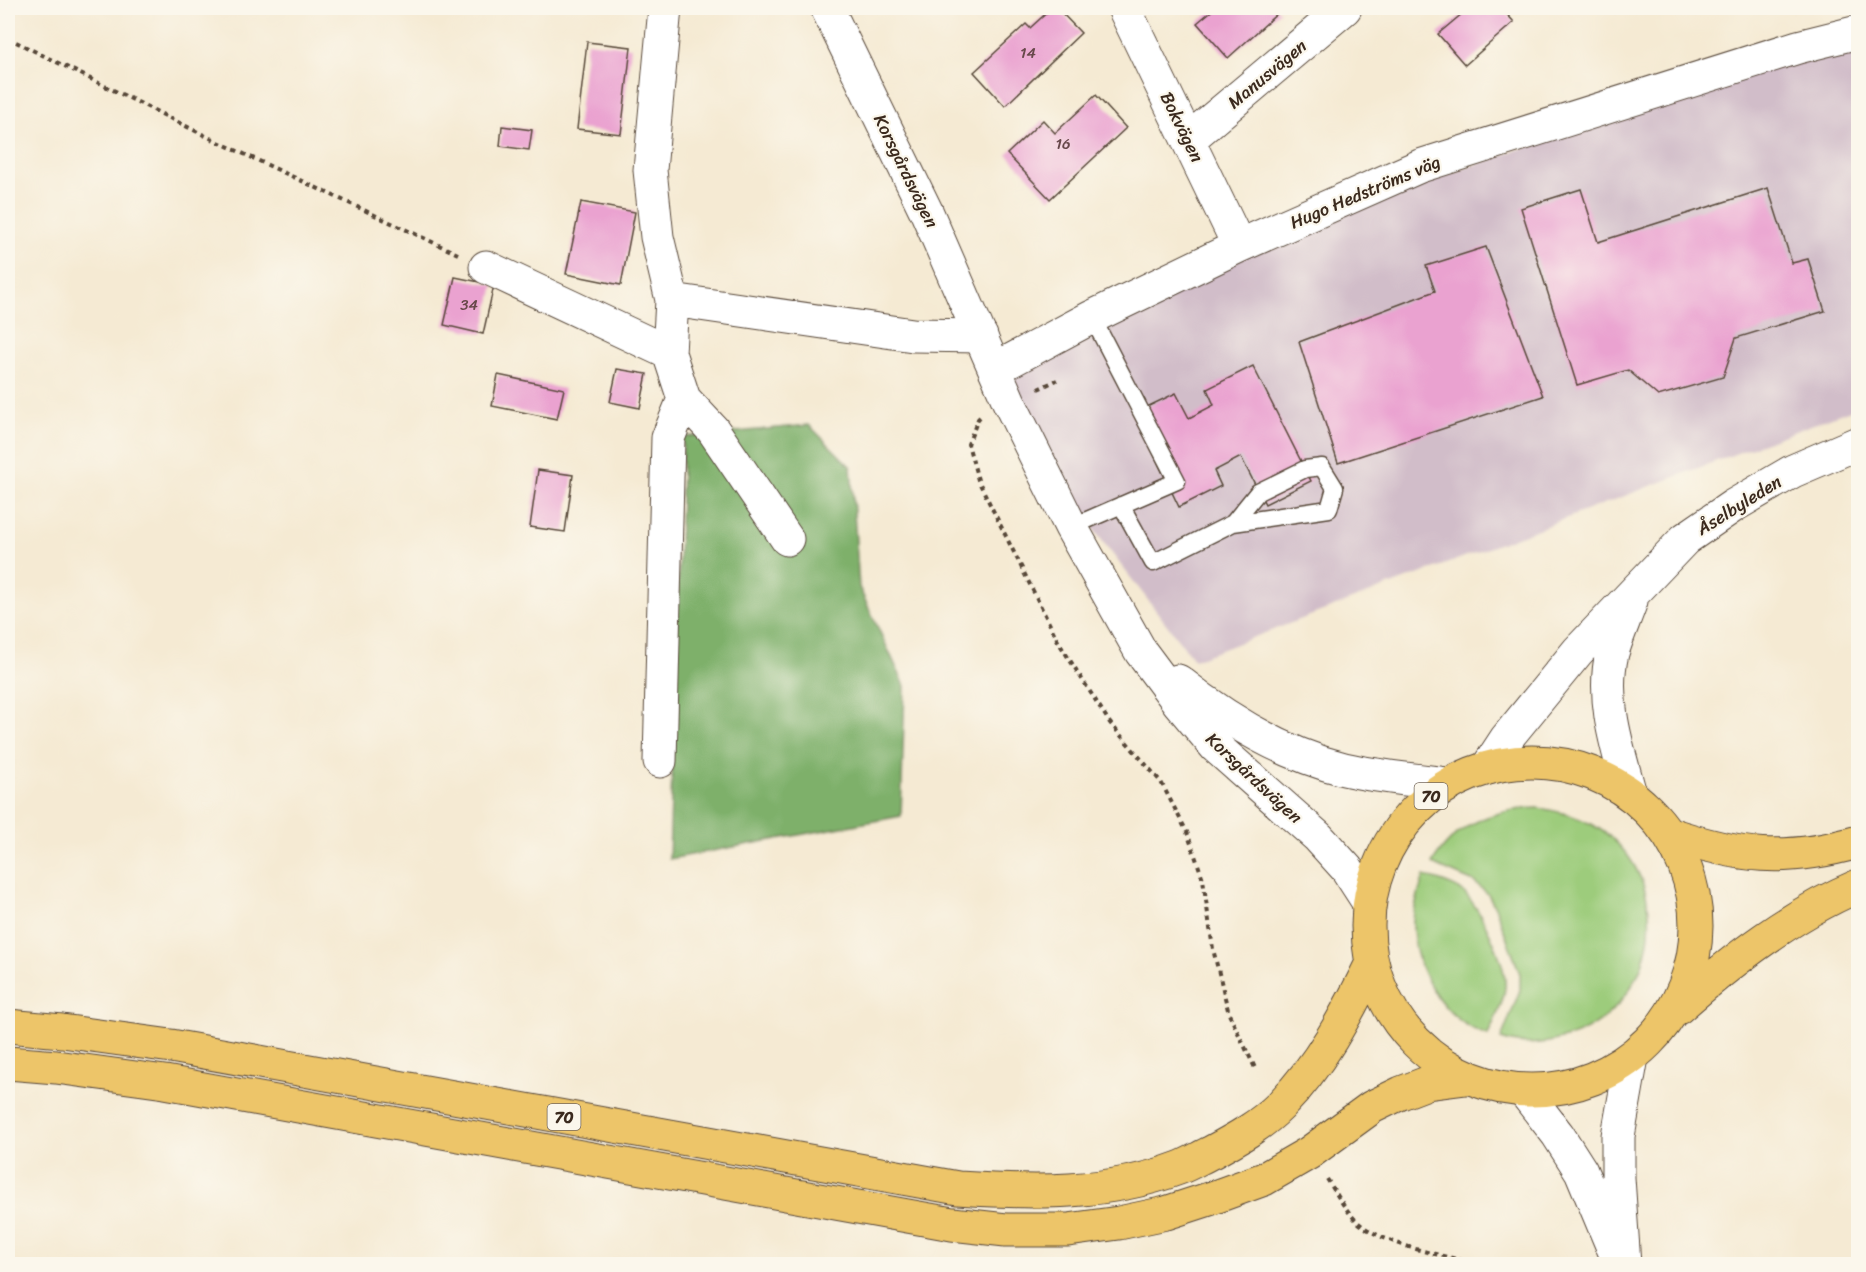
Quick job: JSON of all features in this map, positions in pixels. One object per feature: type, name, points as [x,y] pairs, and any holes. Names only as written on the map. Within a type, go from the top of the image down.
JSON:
[{"type":"highway","name":"70","points":[[1671,1015],[1692,965],[1696,937],[1695,910],[1681,857],[1667,833],[1650,812],[1630,794],[1609,781],[1562,764],[1536,761],[1511,763],[1487,768],[1449,784],[1428,798],[1395,834],[1374,879],[1367,924],[1371,965],[1381,994],[1396,1020],[1416,1044],[1439,1063],[1467,1078],[1495,1087],[1524,1091],[1553,1090],[1581,1084],[1608,1072],[1632,1057],[1653,1038],[1671,1015],[1714,976],[1769,936],[1813,909],[1858,886]]},
{"type":"highway","points":[[1667,833],[1710,847],[1765,855],[1805,854],[1858,842]]},
{"type":"highway","name":"70","points":[[8,1026],[171,1046],[958,1188],[1011,1192],[1070,1191],[1122,1185],[1179,1168],[1240,1138],[1279,1107],[1317,1062],[1346,1016],[1371,965]]},
{"type":"highway","name":"70","points":[[8,1063],[165,1082],[952,1224],[1006,1230],[1068,1230],[1119,1223],[1166,1213],[1212,1198],[1264,1179],[1309,1153],[1372,1107],[1401,1093],[1427,1083],[1467,1078]]},
{"type":"street","points":[[665,8],[650,170],[657,237],[672,300],[669,353],[684,399],[713,430],[787,539]]},
{"type":"street","name":"Korsgårdsvägen","points":[[827,8],[927,213],[1009,402],[1071,527],[1141,652],[1216,747],[1318,837],[1347,869],[1369,903]]},
{"type":"street","name":"Bokvägen","points":[[1124,8],[1239,246]]},
{"type":"street","name":"Manusvägen","points":[[1188,140],[1345,8]]},
{"type":"street","name":"Hugo Hedströms väg","points":[[995,369],[1092,317],[1239,246],[1420,166],[1798,47],[1858,32]]},
{"type":"street","points":[[486,267],[669,353]]},
{"type":"street","points":[[672,300],[913,335],[981,336]]},
{"type":"street","points":[[660,761],[668,438],[684,399]]},
{"type":"street","name":"Åselbyleden","points":[[1487,768],[1506,739],[1578,651],[1685,539],[1733,506],[1793,471],[1858,443]]},
{"type":"street","name":"Åselbyleden","points":[[1630,794],[1613,732],[1609,692],[1612,654],[1635,591]]},
{"type":"street","name":"Korsgårdsvägen","points":[[1141,652],[1238,725],[1298,754],[1343,768],[1387,777],[1449,784]]},
{"type":"street","points":[[1622,1264],[1618,1136],[1632,1057]]},
{"type":"street","points":[[1524,1091],[1558,1135],[1581,1171],[1622,1264]]},
{"type":"lane","points":[[1071,527],[1177,481],[1092,317]]},
{"type":"lane","points":[[1121,505],[1153,563],[1233,523],[1329,509],[1335,488],[1322,466],[1305,469],[1258,492],[1233,523]]},
{"type":"path","points":[[8,38],[212,139],[486,267]]},
{"type":"path","points":[[1057,380],[978,419],[968,444],[978,480],[1059,643],[1110,723],[1161,782],[1187,832],[1203,879],[1213,949],[1228,1014],[1256,1070]]},
{"type":"path","points":[[1326,1178],[1360,1224],[1384,1238],[1479,1264]]},
{"type":"shaded area","points":[[1858,32],[1858,407],[1194,660],[1084,517],[995,369],[1239,246]]},
{"type":"green space","points":[[809,425],[851,467],[859,587],[905,686],[901,816],[669,859],[683,437]]},
{"type":"green space","points":[[1538,808],[1580,819],[1599,828],[1616,842],[1635,867],[1646,896],[1649,925],[1645,954],[1634,982],[1617,1006],[1594,1025],[1565,1038],[1541,1043],[1525,1043],[1501,1039],[1520,990],[1520,974],[1496,909],[1488,894],[1474,882],[1432,864],[1452,839],[1477,821],[1506,812]]},
{"type":"green space","points":[[1424,876],[1450,884],[1463,892],[1477,910],[1491,936],[1502,965],[1505,987],[1501,1005],[1488,1035],[1457,1018],[1444,1005],[1424,974],[1414,939],[1413,921]]},
{"type":"building","points":[[1052,8],[1057,8],[1081,33],[1005,106],[974,72],[1026,24],[1030,28]]},
{"type":"building","points":[[1215,8],[1276,8],[1280,11],[1228,58],[1197,23]]},
{"type":"building","points":[[1469,8],[1501,8],[1514,22],[1465,65],[1438,34]]},
{"type":"building","points":[[587,42],[631,47],[621,134],[577,129]]},
{"type":"building","points":[[1096,95],[1126,128],[1050,199],[1007,154],[1043,120],[1055,133]]},
{"type":"building","points":[[502,126],[532,130],[529,150],[500,146]]},
{"type":"building","points":[[1768,188],[1792,263],[1808,259],[1825,311],[1736,338],[1723,377],[1658,396],[1628,370],[1577,385],[1521,208],[1581,189],[1598,242]]},
{"type":"building","points":[[581,202],[635,212],[621,285],[566,274]]},
{"type":"building","points":[[1486,247],[1543,396],[1338,463],[1299,342],[1435,291],[1426,266]]},
{"type":"building","points":[[455,277],[494,285],[483,334],[444,325]]},
{"type":"building","points":[[1253,366],[1311,481],[1265,504],[1241,457],[1214,471],[1221,486],[1179,507],[1134,413],[1176,393],[1189,418],[1214,405],[1207,389]]},
{"type":"building","points":[[617,369],[647,374],[640,408],[610,402]]},
{"type":"building","points":[[498,375],[564,389],[557,419],[492,406]]},
{"type":"building","points":[[538,470],[573,475],[565,532],[530,527]]}]
